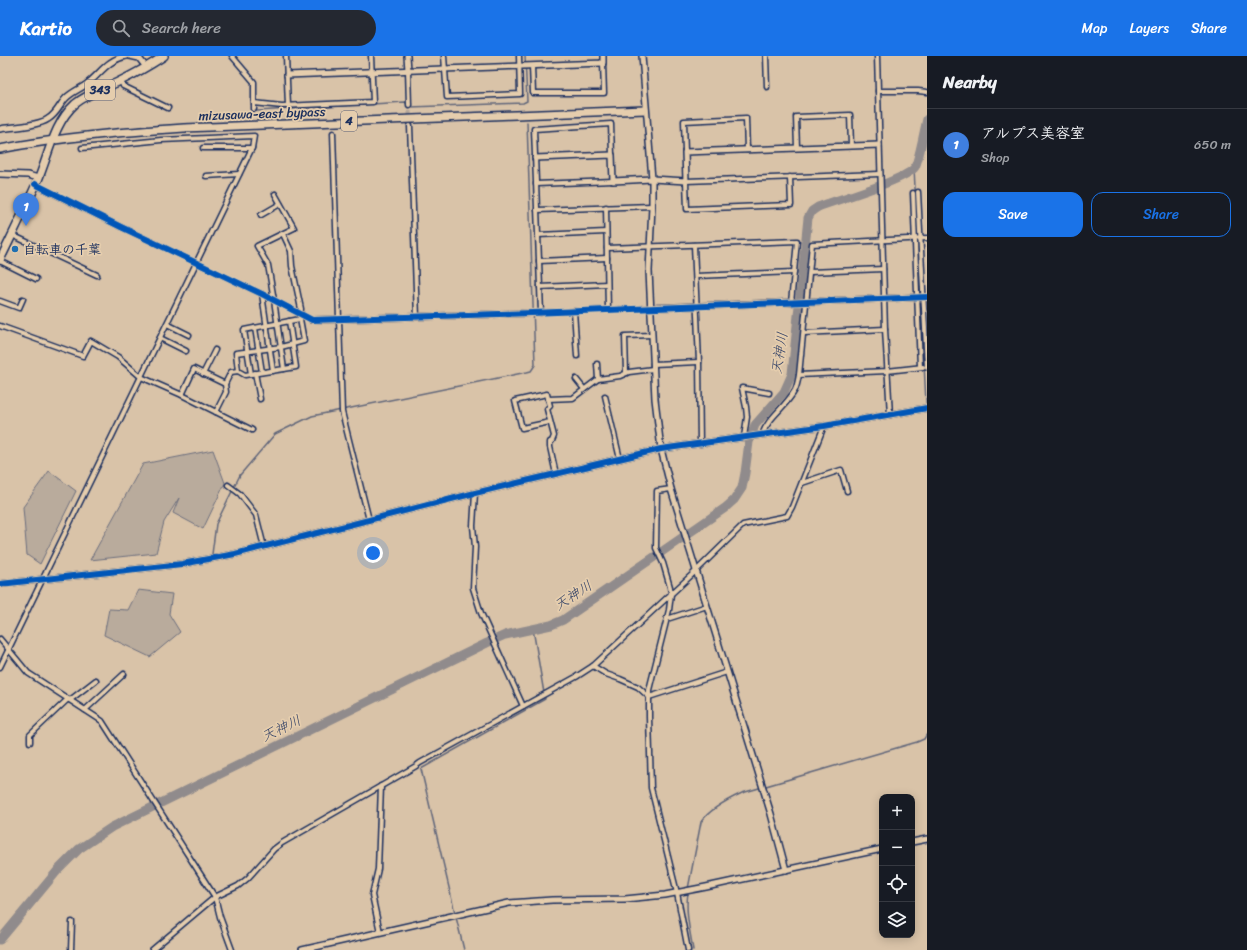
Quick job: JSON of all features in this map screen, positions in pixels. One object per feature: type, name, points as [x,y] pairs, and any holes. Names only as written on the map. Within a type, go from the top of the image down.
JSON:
[{"type":"highway","name":"343","points":[[0,260],[37,181],[52,140],[69,110],[85,97],[121,80],[164,56]]},
{"type":"highway","name":"mizusawa-east bypass","points":[[0,149],[52,140],[184,128],[646,110]]},
{"type":"street","points":[[0,129],[39,123],[49,119],[66,98],[87,84],[108,64],[118,58],[126,56]]},
{"type":"street","points":[[130,56],[139,58],[146,67]]},
{"type":"street","points":[[232,56],[254,82],[254,109]]},
{"type":"street","points":[[286,56],[288,106]]},
{"type":"street","points":[[254,103],[288,106],[372,102],[371,56]]},
{"type":"street","points":[[407,56],[409,105]]},
{"type":"street","points":[[444,56],[446,97],[520,94],[519,56]]},
{"type":"street","points":[[532,66],[533,93],[604,93],[603,56]]},
{"type":"street","points":[[642,56],[652,179],[650,308],[655,399],[661,449],[683,529],[772,814],[786,870]]},
{"type":"street","points":[[766,56],[767,87]]},
{"type":"street","points":[[877,56],[879,174],[890,415]]},
{"type":"street","points":[[287,75],[603,63]]},
{"type":"street","points":[[121,80],[123,86],[168,108]]},
{"type":"street","points":[[878,91],[927,92]]},
{"type":"street","points":[[797,148],[796,117],[850,115],[851,146]]},
{"type":"street","points":[[747,150],[746,118],[684,121],[688,209],[791,205],[790,177]]},
{"type":"street","points":[[541,312],[534,129],[611,124],[613,181]]},
{"type":"street","points":[[410,126],[417,317]]},
{"type":"street","points":[[333,134],[342,412],[369,520]]},
{"type":"street","points":[[0,667],[252,148],[254,136],[161,140],[82,148]]},
{"type":"street","points":[[685,152],[879,145]]},
{"type":"street","points":[[203,148],[252,148]]},
{"type":"street","points":[[535,158],[612,155]]},
{"type":"street","points":[[0,174],[28,175],[121,227],[274,300],[300,317],[312,320],[806,303],[922,297]]},
{"type":"street","points":[[206,176],[239,174]]},
{"type":"street","points":[[536,184],[652,179],[686,181],[879,174]]},
{"type":"street","points":[[799,375],[887,371],[927,367],[922,297],[918,192]]},
{"type":"street","points":[[913,193],[915,238],[922,297],[920,367]]},
{"type":"street","points":[[275,194],[294,228],[257,246],[268,265],[284,369]]},
{"type":"street","points":[[261,215],[280,204]]},
{"type":"street","points":[[537,210],[652,206]]},
{"type":"street","points":[[606,207],[608,310]]},
{"type":"street","points":[[538,235],[606,232]]},
{"type":"street","points":[[238,371],[236,353],[280,347],[304,341],[300,317],[301,310],[292,266],[291,251],[283,234]]},
{"type":"street","points":[[12,235],[97,275]]},
{"type":"street","points":[[762,435],[764,427],[795,390],[799,375],[812,244],[927,238]]},
{"type":"street","points":[[606,248],[797,241],[791,303]]},
{"type":"street","points":[[694,245],[699,362],[700,444]]},
{"type":"street","points":[[539,261],[607,258]]},
{"type":"street","points":[[0,260],[36,279]]},
{"type":"street","points":[[810,272],[883,269]]},
{"type":"street","points":[[696,276],[794,272]]},
{"type":"street","points":[[540,287],[607,284]]},
{"type":"street","points":[[262,294],[273,370]]},
{"type":"street","points":[[0,301],[19,308],[23,299]]},
{"type":"street","points":[[574,311],[577,356]]},
{"type":"street","points":[[260,399],[244,330],[277,324],[300,317]]},
{"type":"street","points":[[216,412],[226,392],[225,384],[231,372],[238,371],[245,375],[296,367],[289,321]]},
{"type":"street","points":[[167,324],[189,335]]},
{"type":"street","points":[[0,326],[83,356],[91,341],[118,357],[141,377],[182,395],[252,430]]},
{"type":"street","points":[[256,328],[262,372]]},
{"type":"street","points":[[804,333],[885,329]]},
{"type":"street","points":[[626,373],[625,336],[652,335]]},
{"type":"street","points":[[160,338],[186,351]]},
{"type":"street","points":[[203,374],[215,350]]},
{"type":"street","points":[[548,399],[573,398],[598,379],[620,376],[626,373],[653,367],[699,362]]},
{"type":"street","points":[[597,364],[598,379]]},
{"type":"street","points":[[182,395],[194,369],[225,384]]},
{"type":"street","points":[[576,379],[584,389]]},
{"type":"street","points":[[744,437],[747,418],[742,388],[769,393]]},
{"type":"street","points":[[550,422],[522,428],[515,401],[547,394],[550,406],[547,408],[554,436],[550,442],[550,447],[556,474]]},
{"type":"street","points":[[605,396],[620,458]]},
{"type":"street","points":[[0,584],[182,564],[227,556],[475,493],[661,449],[824,426],[927,408]]},
{"type":"street","points":[[152,950],[215,897],[238,886],[248,878],[274,849],[282,843],[420,763],[576,677],[593,666],[696,571],[743,525],[787,516],[802,483],[824,426]]},
{"type":"street","points":[[802,483],[841,470],[847,491]]},
{"type":"street","points":[[228,485],[240,494],[256,515],[264,547]]},
{"type":"street","points":[[671,488],[657,491],[656,548],[664,563],[670,587],[670,594],[667,619],[654,669],[649,697],[651,788],[677,893],[688,950]]},
{"type":"street","points":[[475,493],[473,526],[475,547],[473,588],[481,613],[523,706]]},
{"type":"street","points":[[667,619],[707,606]]},
{"type":"street","points":[[0,639],[28,673],[102,721],[215,897],[220,917],[232,950]]},
{"type":"street","points":[[593,666],[606,674],[638,686],[649,697]]},
{"type":"street","points":[[649,697],[727,672]]},
{"type":"street","points":[[85,710],[124,674]]},
{"type":"street","points":[[30,742],[30,735],[69,700],[96,680]]},
{"type":"street","points":[[380,932],[372,895],[378,869],[381,786]]},
{"type":"street","points":[[915,841],[927,839]]},
{"type":"street","points":[[302,950],[509,903],[552,900],[625,899],[677,893],[879,850]]},
{"type":"street","points":[[71,950],[72,922]]},
{"type":"shaded area","points":[[213,450],[225,483],[203,529],[173,513],[179,498],[164,522],[156,553],[90,560],[143,464]]},
{"type":"shaded area","points":[[49,471],[76,491],[40,564],[27,555],[23,507]]},
{"type":"shaded area","points":[[138,590],[172,594],[169,614],[180,632],[150,657],[104,635],[109,609],[128,610]]},
{"type":"waterway","points":[[257,111],[405,102],[410,107],[523,103],[527,101],[525,56]]},
{"type":"waterway","name":"天神川","points":[[0,940],[58,870],[79,849],[112,827],[487,643],[505,635],[551,625],[563,620],[725,508],[734,500],[742,488],[749,442],[755,425],[784,392],[792,374],[808,218],[812,211],[818,207],[886,184],[909,172],[915,167],[917,162],[927,119]]},
{"type":"waterway","points":[[212,554],[216,524],[240,475],[275,434],[312,416],[531,371],[535,365],[527,122]]},
{"type":"waterway","points":[[914,168],[926,403]]},
{"type":"waterway","points":[[455,913],[421,769],[545,699],[533,629]]},
{"type":"waterway","points":[[688,889],[701,822],[709,813],[720,805],[742,793],[917,742],[924,739],[927,734]]},
{"type":"waterway","points":[[688,893],[687,914],[693,950]]},
{"type":"waterway","points":[[456,917],[464,950]]},
{"type":"tunnel","points":[[409,105],[410,120]]},
{"type":"cycle path","points":[[35,184],[262,294],[312,320],[532,313],[927,297]]},
{"type":"cycle path","points":[[0,584],[182,564],[235,554],[475,493],[661,449],[824,426],[927,408]]},
{"type":"place","name":"アルプス美容室","points":[[26,226]]},
{"type":"place","name":"自転車の千葉","points":[[15,249]]}]
